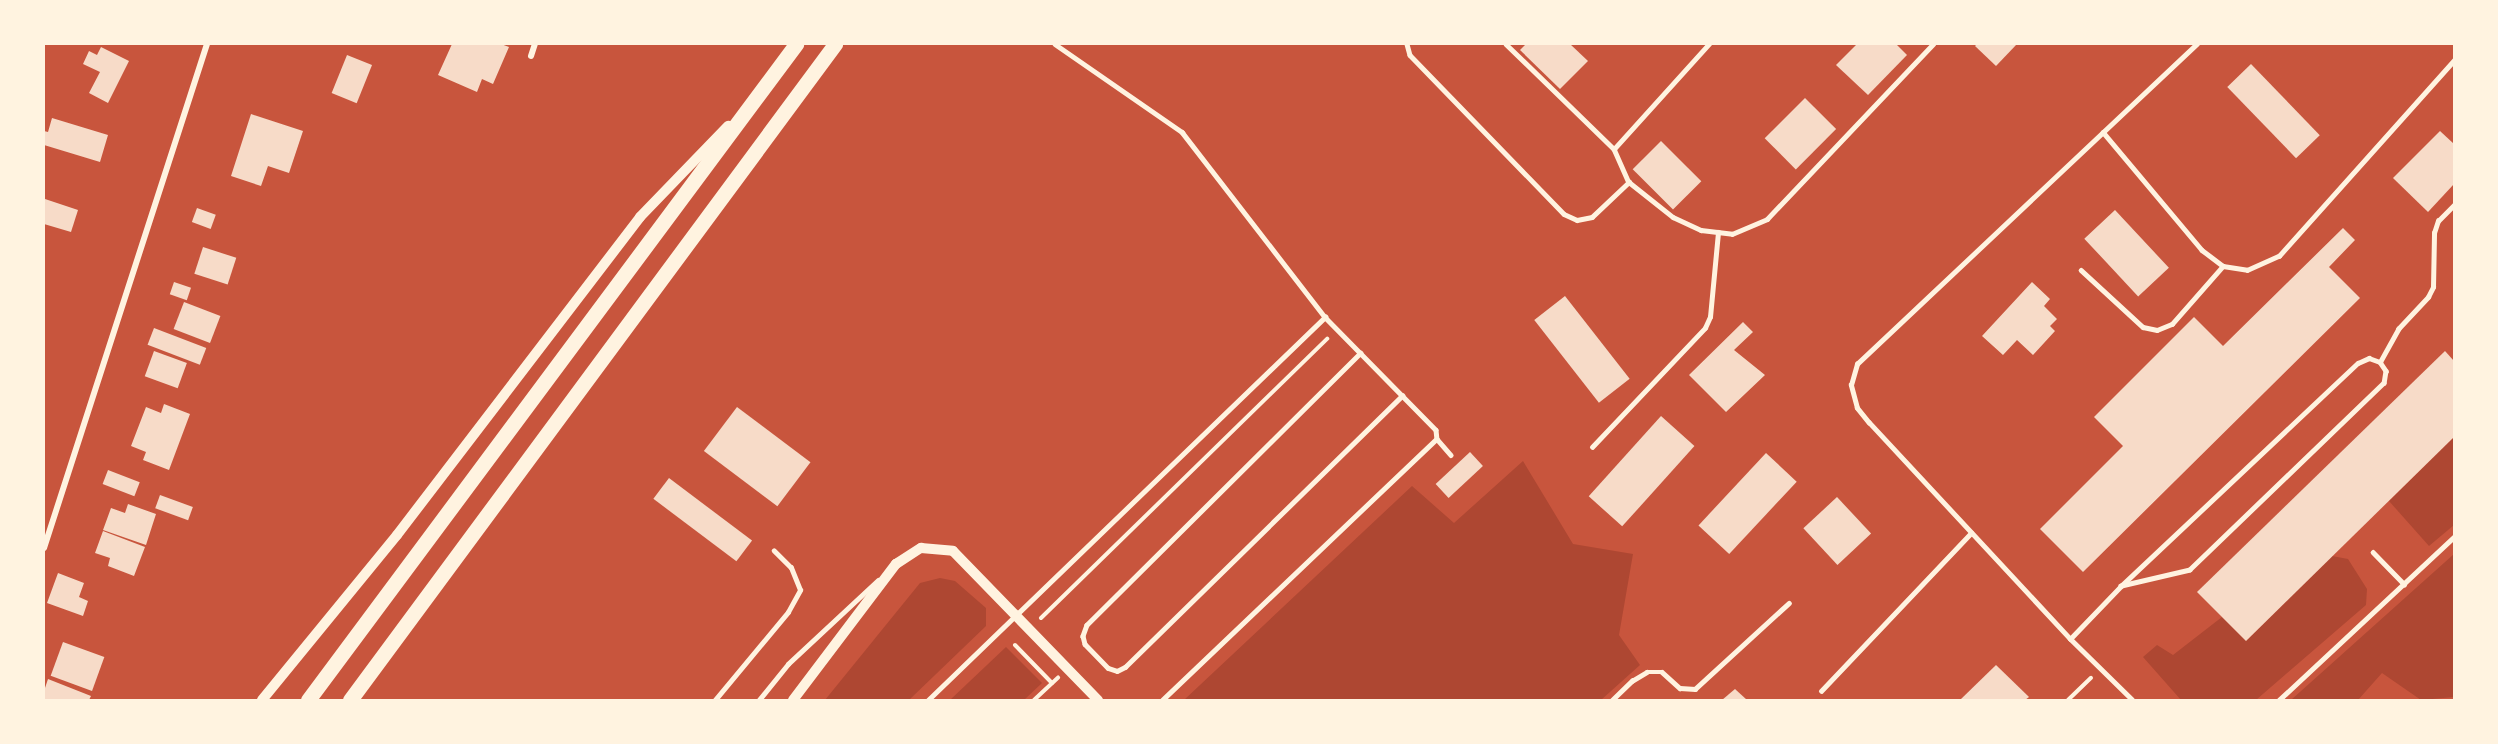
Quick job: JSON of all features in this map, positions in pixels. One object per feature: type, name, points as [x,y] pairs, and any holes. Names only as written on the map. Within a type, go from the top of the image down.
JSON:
[{"type":"main road","points":[[308,700],[796,44]]},
{"type":"main road","points":[[350,700],[835,44]]},
{"type":"street","points":[[44,548],[207,44]]},
{"type":"street","points":[[531,56],[535,44]]},
{"type":"street","points":[[262,700],[398,535],[640,217],[761,92]]},
{"type":"street","points":[[793,700],[896,564],[921,548],[953,551],[1098,700]]},
{"type":"lane","points":[[1055,44],[1182,132],[1325,317],[1436,430],[1437,438],[1451,455]]},
{"type":"lane","points":[[1407,44],[1410,55],[1564,214],[1577,220],[1592,217],[1629,182]]},
{"type":"lane","points":[[1506,44],[1614,149],[1629,182],[1673,217],[1701,230],[1732,234],[1767,219],[1933,44]]},
{"type":"lane","points":[[1614,149],[1709,44]]},
{"type":"lane","points":[[2132,700],[2070,639],[1857,408],[1851,385],[1857,364],[2197,44]]},
{"type":"lane","points":[[2103,132],[2202,250],[2223,266],[2247,270],[2278,256],[2454,60]]},
{"type":"lane","points":[[2380,362],[2398,329],[2428,297],[2433,287],[2434,233],[2438,221],[2454,205]]},
{"type":"lane","points":[[1592,447],[1705,328],[1710,317],[1718,232]]},
{"type":"lane","points":[[2081,270],[2143,327],[2157,330],[2172,324],[2223,266]]},
{"type":"lane","points":[[928,700],[1325,317]]},
{"type":"lane","points":[[1361,353],[1087,625],[1083,636],[1085,644],[1108,668],[1117,670],[1125,667],[1402,396]]},
{"type":"lane","points":[[2070,639],[2121,586],[2358,363],[2369,358],[2380,362],[2386,371],[2384,383],[2190,570],[2121,586]]},
{"type":"lane","points":[[1163,700],[1437,438]]},
{"type":"lane","points":[[1821,691],[1971,532]]},
{"type":"lane","points":[[2279,700],[2454,537]]},
{"type":"lane","points":[[715,700],[788,612],[800,590],[791,568],[774,550]]},
{"type":"lane","points":[[2373,552],[2404,584]]},
{"type":"lane","points":[[759,700],[788,664],[896,564]]},
{"type":"lane","points":[[1612,700],[1632,681],[1647,672],[1662,672],[1680,688],[1695,689],[1789,603]]},
{"type":"path","points":[[1048,625],[1040,617],[1327,339]]},
{"type":"path","points":[[1015,645],[1052,683]]},
{"type":"path","points":[[2068,700],[2100,669]]},
{"type":"shaded area","points":[[2454,437],[2454,525],[2429,546],[2389,501]]},
{"type":"shaded area","points":[[1523,461],[1573,544],[1633,554],[1619,635],[1640,665],[1601,700],[1184,700],[1412,486],[1454,523]]},
{"type":"shaded area","points":[[2454,554],[2454,697],[2421,700],[2382,673],[2358,700],[2291,700]]},
{"type":"shaded area","points":[[2332,556],[2348,559],[2367,589],[2366,605],[2256,700],[2181,700],[2143,657],[2157,645],[2173,655],[2222,617],[2246,641]]},
{"type":"shaded area","points":[[940,578],[955,581],[986,608],[986,626],[909,700],[825,700],[920,583]]},
{"type":"shaded area","points":[[1006,647],[1042,683],[1024,700],[950,700]]},
{"type":"building","points":[[452,44],[501,44],[509,47],[493,84],[482,79],[477,92],[438,75]]},
{"type":"building","points":[[1526,44],[1570,44],[1588,61],[1560,89],[1520,50]]},
{"type":"building","points":[[1857,44],[1896,44],[1907,55],[1868,95],[1836,65]]},
{"type":"building","points":[[1977,44],[2017,44],[1996,66],[1975,46]]},
{"type":"building","points":[[101,47],[129,61],[108,103],[89,93],[100,72],[83,64],[89,51],[97,55]]},
{"type":"building","points":[[347,55],[372,65],[357,103],[332,93]]},
{"type":"building","points":[[2251,64],[2320,135],[2296,158],[2227,87]]},
{"type":"building","points":[[1805,98],[1836,129],[1796,169],[1765,138]]},
{"type":"building","points":[[251,114],[303,131],[289,173],[268,166],[261,186],[231,176]]},
{"type":"building","points":[[52,118],[108,135],[100,162],[44,145],[44,131],[48,132]]},
{"type":"building","points":[[2440,131],[2454,144],[2454,184],[2428,212],[2393,178]]},
{"type":"building","points":[[1661,141],[1701,181],[1673,210],[1633,169]]},
{"type":"building","points":[[45,199],[78,210],[71,232],[44,224]]},
{"type":"building","points":[[197,208],[216,215],[211,229],[192,222]]},
{"type":"building","points":[[2115,210],[2169,268],[2138,296],[2084,239]]},
{"type":"building","points":[[2343,228],[2355,240],[2329,267],[2360,298],[2083,572],[2040,529],[2123,446],[2094,417],[2194,317],[2223,346]]},
{"type":"building","points":[[203,247],[236,258],[228,284],[194,274]]},
{"type":"building","points":[[174,282],[191,288],[187,300],[170,294]]},
{"type":"building","points":[[2032,282],[2050,299],[2044,306],[2057,319],[2050,326],[2055,331],[2033,355],[2017,340],[2003,355],[1982,336]]},
{"type":"building","points":[[1565,296],[1630,379],[1599,403],[1534,320]]},
{"type":"building","points":[[184,302],[220,316],[210,343],[174,329]]},
{"type":"building","points":[[1743,322],[1753,332],[1734,350],[1765,375],[1726,412],[1689,375]]},
{"type":"building","points":[[154,328],[206,348],[200,365],[148,345]]},
{"type":"building","points":[[154,351],[187,363],[178,388],[145,376]]},
{"type":"building","points":[[2445,351],[2454,361],[2454,437],[2246,641],[2197,592]]},
{"type":"building","points":[[164,404],[190,414],[169,470],[143,460],[146,452],[131,446],[146,407],[161,413]]},
{"type":"building","points":[[737,407],[810,462],[777,506],[704,451]]},
{"type":"building","points":[[1661,416],[1694,446],[1622,526],[1589,496]]},
{"type":"building","points":[[1470,452],[1483,466],[1449,498],[1436,484]]},
{"type":"building","points":[[1766,453],[1797,482],[1729,554],[1698,525]]},
{"type":"building","points":[[108,470],[140,482],[134,496],[103,484]]},
{"type":"building","points":[[669,478],[752,541],[736,561],[653,499]]},
{"type":"building","points":[[160,495],[193,507],[188,520],[155,508]]},
{"type":"building","points":[[1837,497],[1871,534],[1837,565],[1803,528]]},
{"type":"building","points":[[128,504],[156,514],[146,545],[103,530],[111,508],[125,513]]},
{"type":"building","points":[[103,531],[145,547],[134,576],[108,566],[110,558],[95,553]]},
{"type":"building","points":[[58,573],[84,583],[79,597],[88,601],[83,616],[47,603]]},
{"type":"building","points":[[63,642],[104,657],[92,691],[51,676]]},
{"type":"building","points":[[1996,665],[2029,697],[2025,700],[1960,700]]},
{"type":"building","points":[[48,679],[91,696],[89,700],[44,700]]},
{"type":"building","points":[[1735,689],[1747,700],[1722,700]]}]
